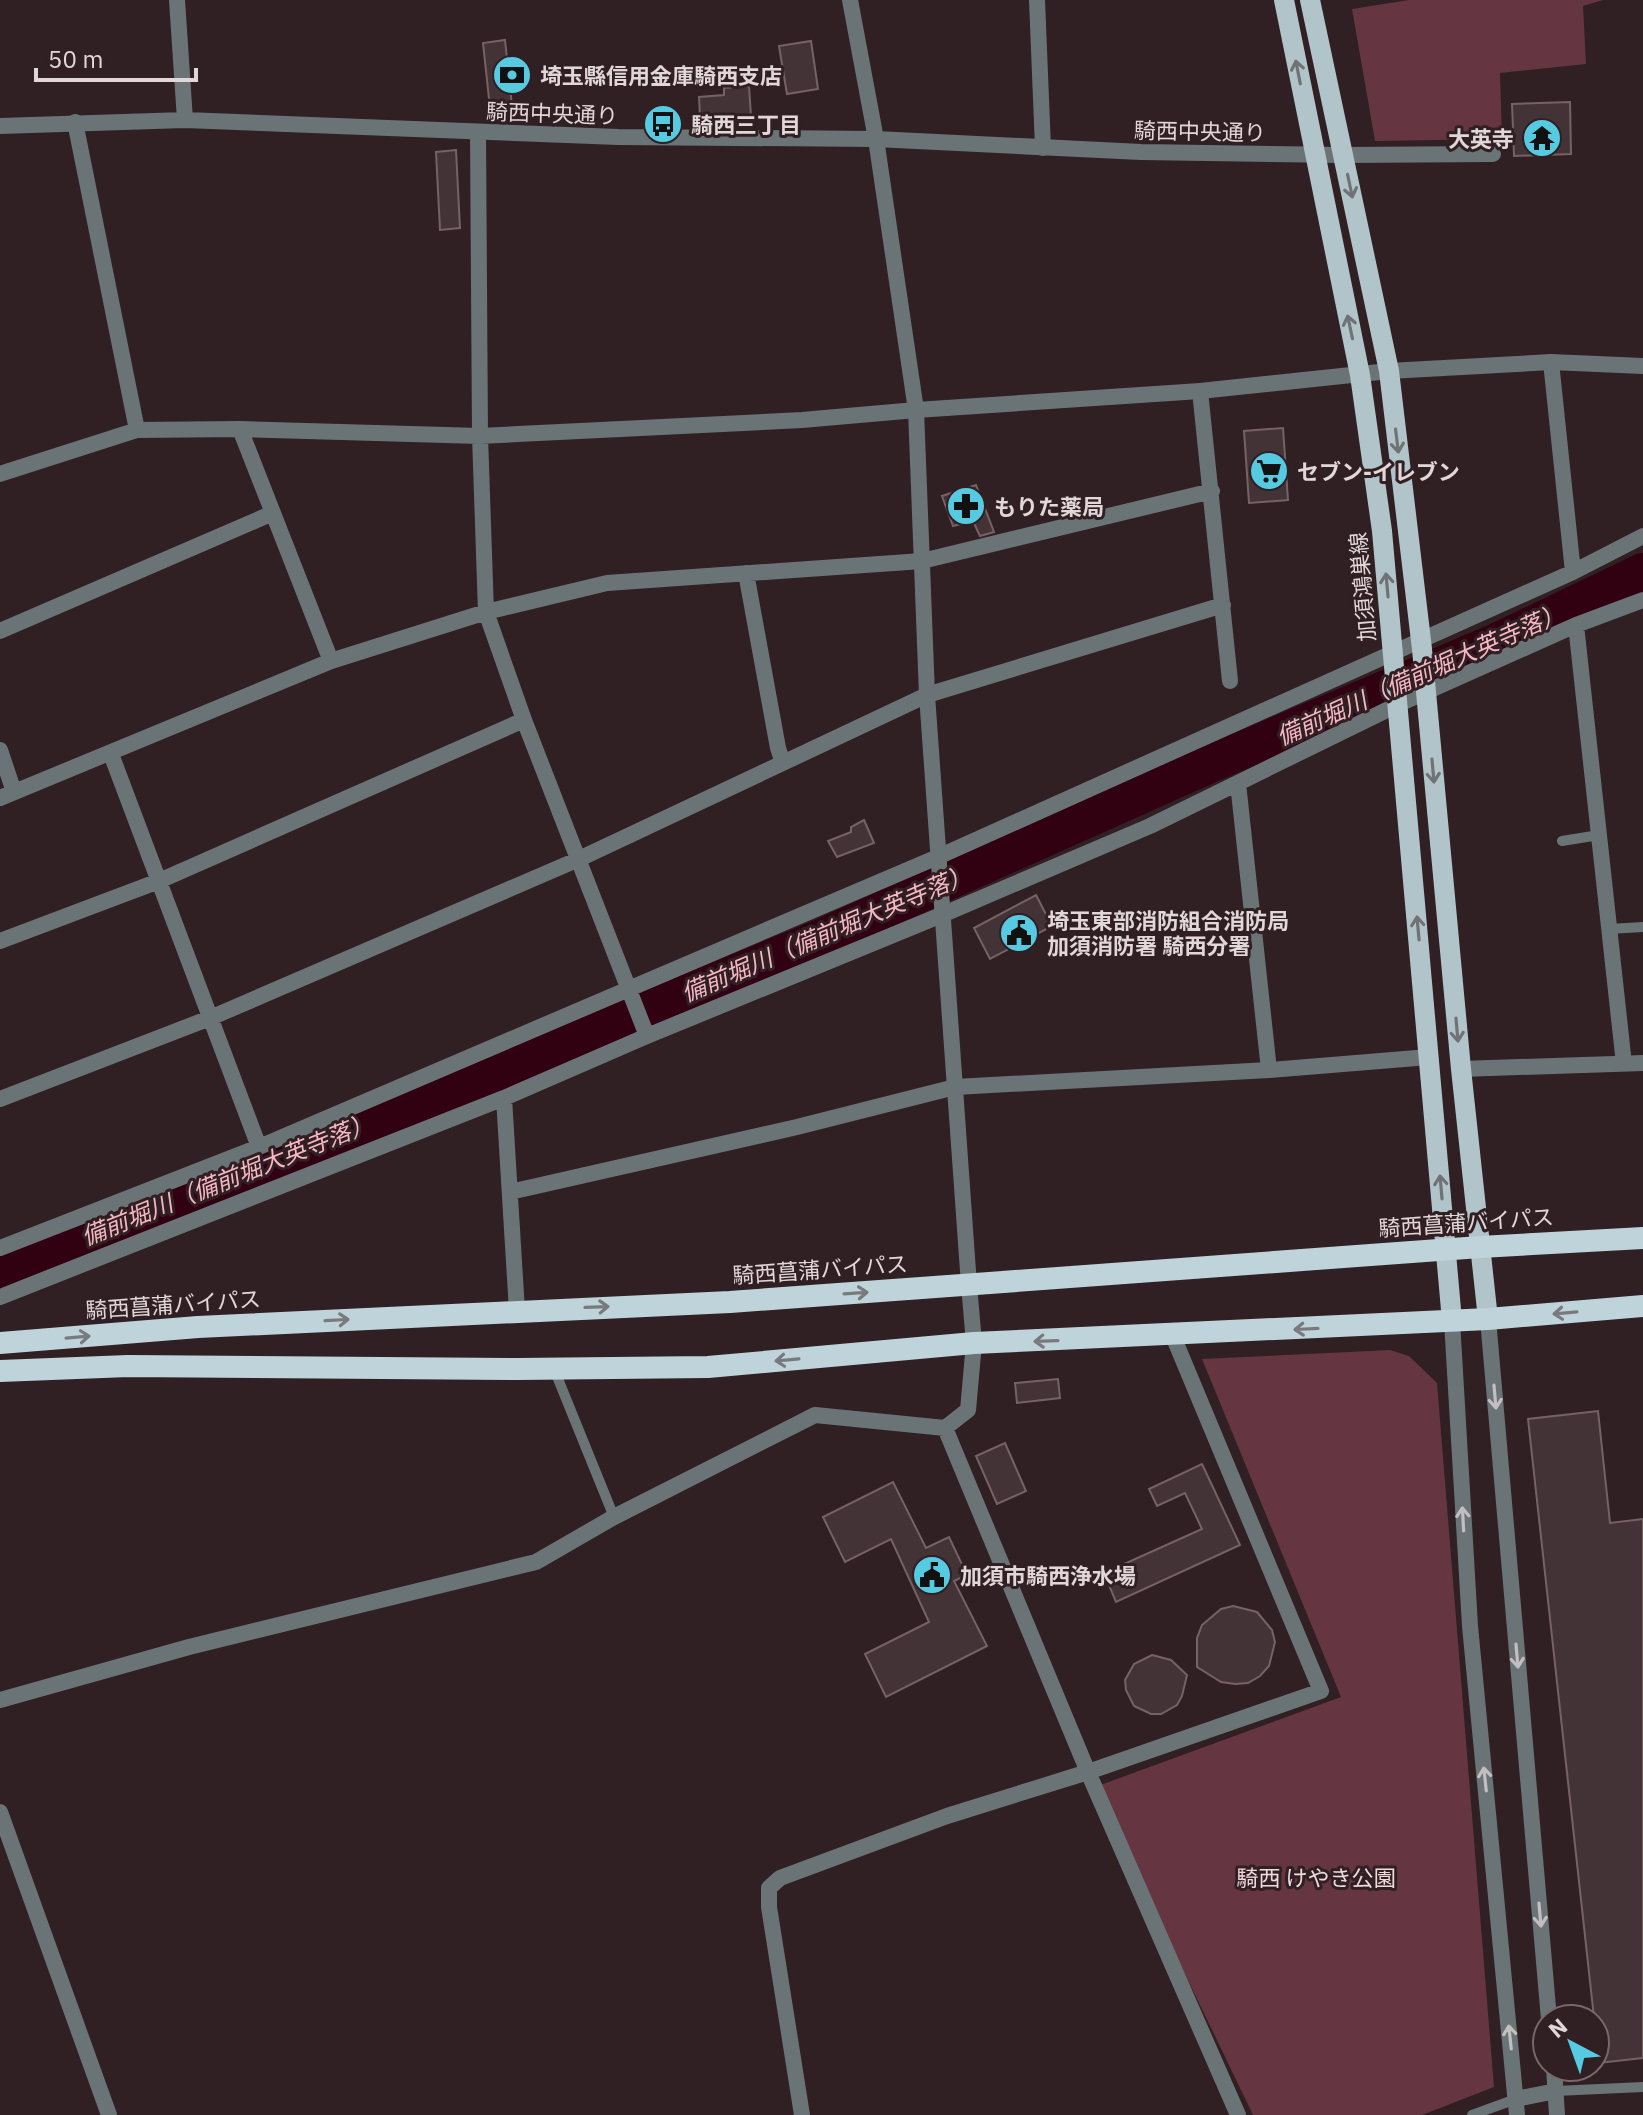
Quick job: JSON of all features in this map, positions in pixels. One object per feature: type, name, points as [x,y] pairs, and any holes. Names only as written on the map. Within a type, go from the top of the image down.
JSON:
[{"type":"highway","name":"騎西菖蒲バイパス","points":[[0,1343],[198,1327],[730,1302],[1447,1249],[1643,1238]]},
{"type":"highway","points":[[0,1371],[128,1366],[708,1367],[974,1343],[1452,1321],[1643,1306]]},
{"type":"main road","name":"加須鴻巣線","points":[[1284,0],[1360,375],[1382,531],[1452,1321]]},
{"type":"main road","points":[[1315,1],[1389,371],[1422,644],[1461,1069],[1488,1319]]},
{"type":"street","points":[[177,0],[185,120]]},
{"type":"street","points":[[0,1700],[189,1647],[536,1562],[614,1517],[815,1415],[945,1428],[968,1410],[974,1343],[927,695],[916,410],[876,139],[850,0]]},
{"type":"street","points":[[1037,0],[1043,148]]},
{"type":"street","name":"騎西中央通り","points":[[0,126],[185,120],[618,137],[876,139],[1043,148],[1314,155],[1493,154]]},
{"type":"street","points":[[75,122],[137,430]]},
{"type":"street","points":[[478,133],[480,436],[486,612],[524,720],[646,1033]]},
{"type":"street","points":[[0,474],[137,430],[240,429],[480,436],[802,420],[1200,391],[1389,371],[1551,362],[1643,366]]},
{"type":"street","points":[[1551,362],[1573,572]]},
{"type":"street","points":[[1200,391],[1230,681]]},
{"type":"street","points":[[240,429],[331,661]]},
{"type":"street","points":[[0,750],[7,795],[331,661],[486,612],[607,583],[922,561],[1212,491]]},
{"type":"street","points":[[0,631],[273,513]]},
{"type":"street","points":[[0,1248],[259,1147],[940,861],[1422,644],[1643,536]]},
{"type":"street","points":[[746,573],[783,763]]},
{"type":"street","points":[[0,1297],[504,1098],[646,1033],[944,914],[1150,826],[1399,704],[1576,625],[1643,600]]},
{"type":"street","points":[[0,1099],[210,1018],[579,859],[927,695],[1223,605]]},
{"type":"street","points":[[1576,625],[1624,1064]]},
{"type":"street","points":[[0,941],[159,881],[524,720]]},
{"type":"street","points":[[111,754],[259,1147]]},
{"type":"street","points":[[1238,783],[1269,1070]]},
{"type":"street","points":[[510,1192],[797,1127],[955,1087],[1269,1070],[1429,1057]]},
{"type":"street","points":[[1461,1069],[1643,1063]]},
{"type":"street","points":[[504,1098],[517,1311]]},
{"type":"street","points":[[1488,1319],[1548,2003]]},
{"type":"street","points":[[1452,1321],[1470,1626],[1516,2107],[1556,2091]]},
{"type":"street","points":[[802,2115],[769,1907],[769,1888],[780,1878],[947,1816],[1088,1772],[1321,1691],[1173,1336]]},
{"type":"street","points":[[945,1428],[1088,1772],[1238,2115]]},
{"type":"street","points":[[0,1812],[109,2115]]},
{"type":"street","points":[[1555,2083],[1557,2115]]},
{"type":"lane","points":[[1562,841],[1599,835]]},
{"type":"lane","points":[[1609,929],[1643,927]]},
{"type":"lane","points":[[554,1369],[614,1517]]},
{"type":"lane","points":[[1556,2091],[1643,2087]]},
{"type":"lane","points":[[1472,2115],[1516,2107]]},
{"type":"green space","points":[[1409,0],[1603,0],[1583,6],[1586,64],[1500,73],[1502,139],[1375,141],[1352,9]]},
{"type":"green space","name":"騎西 けやき公園","points":[[1390,1350],[1409,1356],[1437,1383],[1494,2087],[1422,2115],[1253,2115],[1095,1787],[1341,1697],[1202,1359]]},
{"type":"building","points":[[505,40],[512,106],[490,108],[483,43]]},
{"type":"building","points":[[811,41],[818,89],[787,94],[779,46]]},
{"type":"building","points":[[749,86],[751,116],[700,118],[699,97],[724,95],[724,88]]},
{"type":"building","points":[[1570,102],[1571,154],[1514,156],[1512,104]]},
{"type":"building","points":[[456,150],[460,228],[440,230],[436,152]]},
{"type":"building","points":[[1283,428],[1288,500],[1249,503],[1244,431]]},
{"type":"building","points":[[976,485],[994,532],[980,536],[973,521],[953,526],[942,496]]},
{"type":"building","points":[[864,820],[874,843],[837,857],[828,841],[851,832],[851,827]]},
{"type":"building","points":[[1036,895],[1052,926],[990,959],[974,928]]},
{"type":"building","points":[[1058,1379],[1060,1398],[1017,1403],[1015,1383]]},
{"type":"building","points":[[1598,1411],[1610,1523],[1643,1519],[1643,2058],[1611,2062],[1611,2003],[1592,2003],[1528,1419]]},
{"type":"building","points":[[1005,1443],[1026,1491],[997,1504],[976,1456]]},
{"type":"building","points":[[1202,1464],[1240,1545],[1116,1602],[1104,1573],[1202,1529],[1185,1493],[1157,1506],[1149,1489]]},
{"type":"building","points":[[893,1482],[926,1548],[949,1537],[967,1575],[954,1581],[987,1646],[886,1697],[865,1654],[929,1622],[891,1539],[845,1562],[823,1517]]},
{"type":"building","points":[[1233,1606],[1257,1612],[1272,1630],[1275,1642],[1269,1666],[1248,1683],[1221,1682],[1197,1667],[1197,1638],[1202,1625],[1221,1609]]},
{"type":"building","points":[[1152,1655],[1171,1660],[1187,1675],[1177,1705],[1161,1714],[1151,1714],[1134,1706],[1126,1690],[1125,1680],[1134,1664]]},
{"type":"waterway","name":"備前堀川（備前堀大英寺落）","points":[[0,1271],[297,1154],[816,940],[1210,764],[1497,642],[1643,572]]},
{"type":"place","name":"埼玉縣信用金庫騎西支店","points":[[512,75]]},
{"type":"place","name":"騎西三丁目","points":[[663,124]]},
{"type":"place","name":"大英寺","points":[[1542,138]]},
{"type":"place","name":"セブン-イレブン","points":[[1269,471]]},
{"type":"place","name":"もりた薬局","points":[[966,506]]},
{"type":"place","name":"埼玉東部消防組合消防局 加須消防署 騎西分署","points":[[1019,933]]},
{"type":"place","name":"加須市騎西浄水場","points":[[932,1575]]}]
